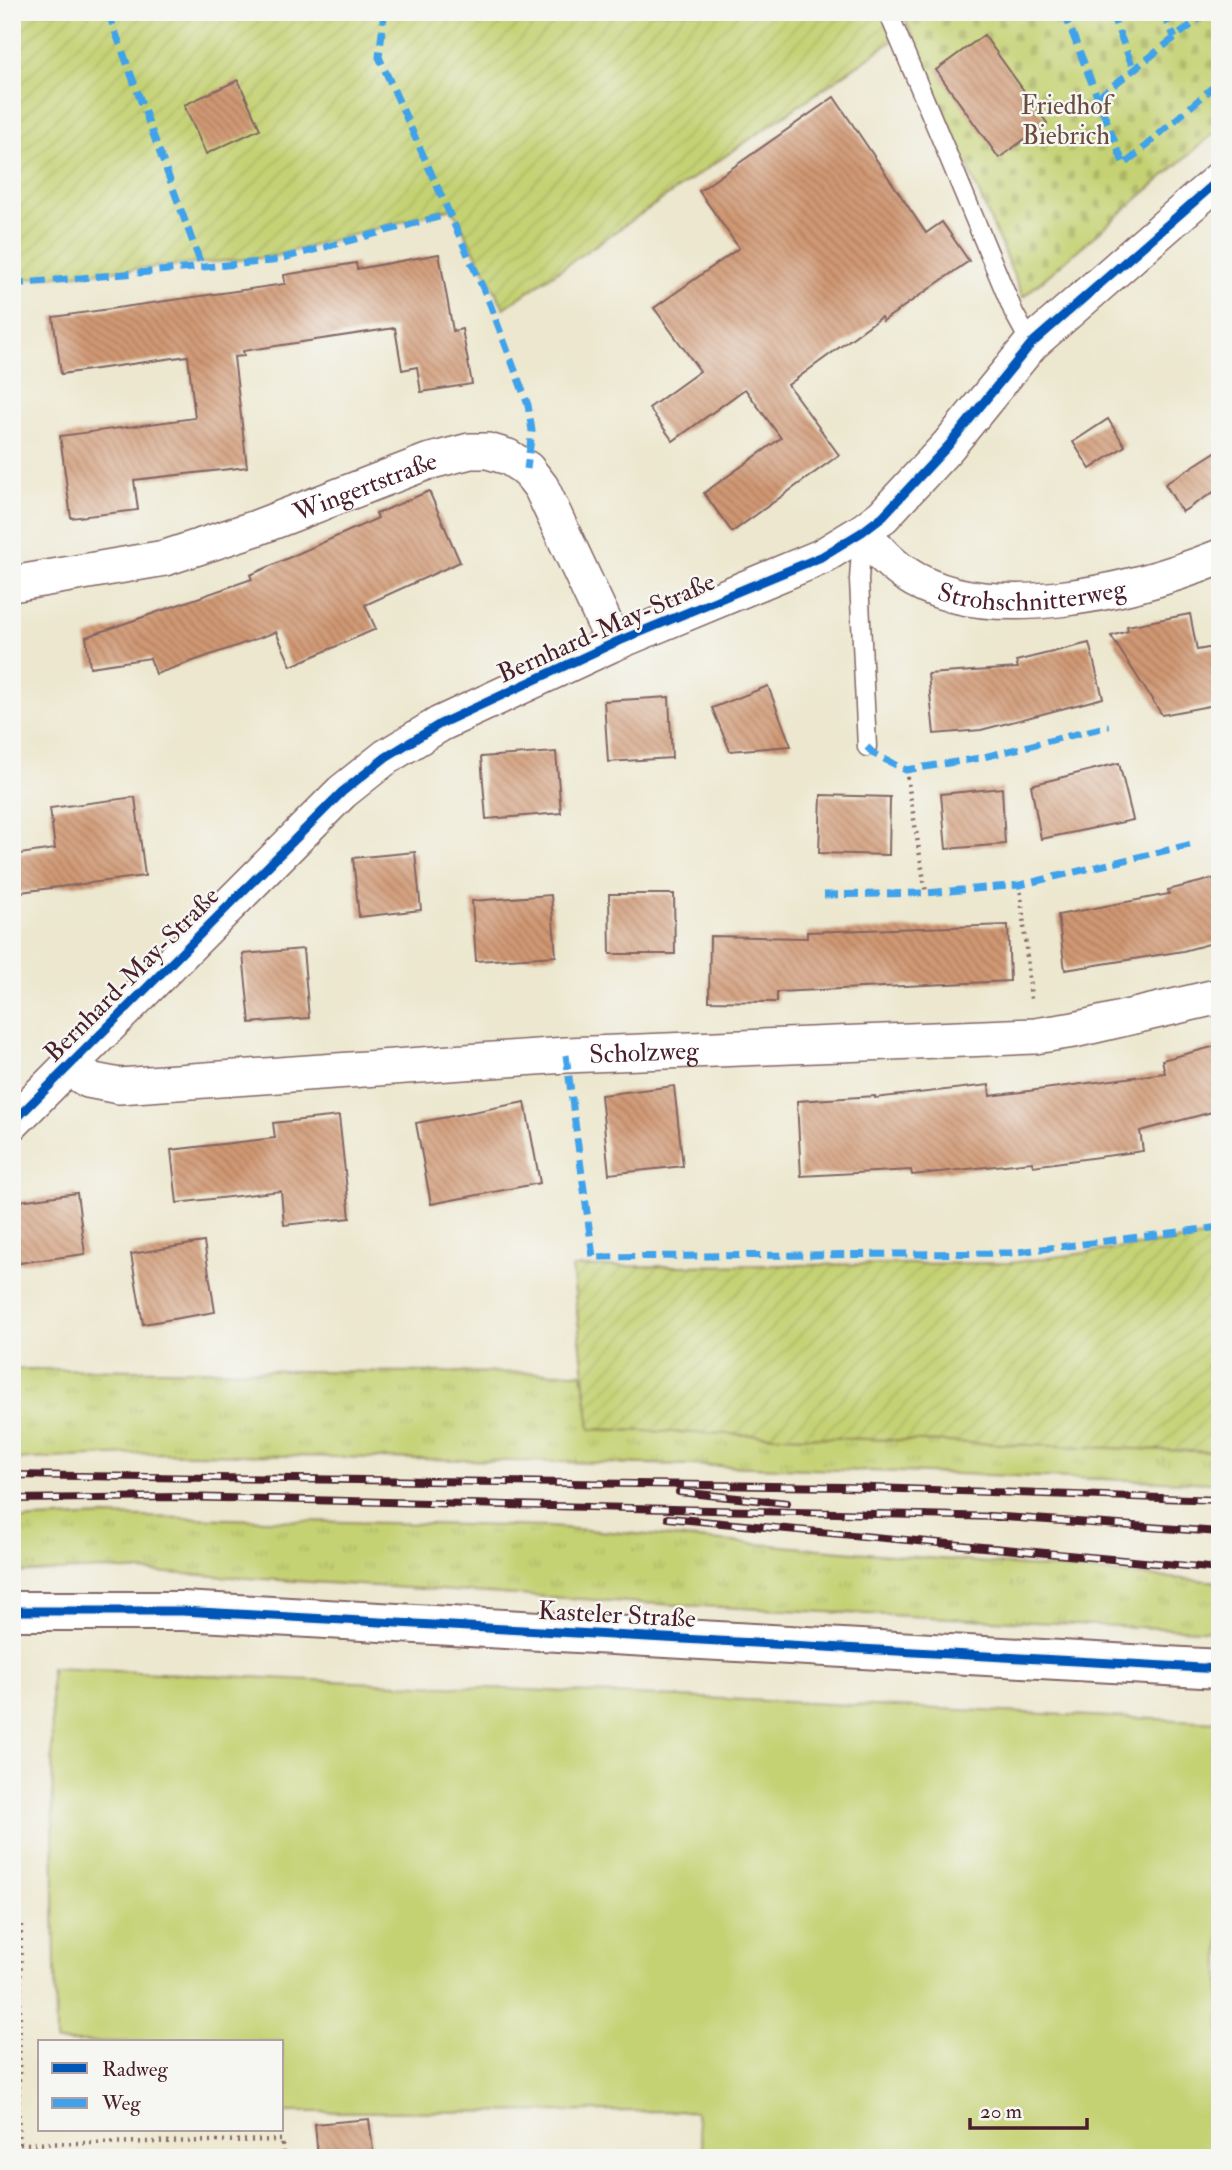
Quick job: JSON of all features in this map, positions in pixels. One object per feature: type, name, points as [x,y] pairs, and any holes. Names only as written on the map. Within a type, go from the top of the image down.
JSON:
[{"type":"main road","name":"Kasteler Straße","points":[[12,1611],[182,1611],[1220,1669]]},
{"type":"street","name":"Bernhard-May-Straße","points":[[12,1123],[342,792],[360,778],[440,724],[614,643],[821,557],[862,533],[883,516],[939,456],[1031,344],[1220,179]]},
{"type":"street","name":"Wingertstraße","points":[[12,584],[165,558],[256,528],[427,462],[470,451],[488,451],[508,457],[527,469],[541,487],[614,643]]},
{"type":"street","name":"Strohschnitterweg","points":[[862,533],[885,559],[922,583],[960,597],[1025,604],[1103,590],[1197,566],[1220,557]]},
{"type":"street","name":"Scholzweg","points":[[68,1068],[89,1080],[119,1086],[566,1055],[1035,1036],[1074,1030],[1220,996]]},
{"type":"lane","points":[[888,12],[1014,313],[1031,344]]},
{"type":"lane","points":[[862,533],[859,580],[867,747]]},
{"type":"path","points":[[906,770],[926,893]]},
{"type":"path","points":[[1020,885],[1035,1036]]},
{"type":"path","points":[[18,2158],[21,1923]]},
{"type":"path","points":[[20,2144],[282,2140],[283,2158]]},
{"type":"green space","points":[[12,12],[882,12],[894,40],[504,308],[452,208],[271,257],[12,280]]},
{"type":"green space","name":"Friedhof Biebrich","points":[[902,12],[1220,12],[1220,128],[1023,297]]},
{"type":"green space","points":[[1220,1235],[1220,1452],[590,1429],[572,1267],[1010,1263]]},
{"type":"green space","points":[[12,1369],[582,1373],[591,1429],[1220,1452],[1220,1483],[691,1465],[152,1453],[12,1460]]},
{"type":"green space","points":[[104,1516],[550,1527],[1220,1582],[1220,1631],[658,1604],[104,1569],[12,1573],[12,1520]]},
{"type":"green space","points":[[51,1668],[1220,1722],[1220,2158],[705,2158],[695,2111],[284,2112],[284,2040],[56,2040]]},
{"type":"building","points":[[984,35],[1047,123],[999,158],[936,70]]},
{"type":"building","points":[[238,80],[260,129],[206,154],[184,105]]},
{"type":"building","points":[[834,97],[926,233],[942,222],[969,261],[883,321],[881,317],[788,385],[839,455],[732,532],[704,493],[781,438],[745,389],[673,441],[649,408],[700,371],[654,308],[739,248],[699,191]]},
{"type":"building","points":[[439,254],[453,331],[462,329],[472,384],[421,392],[417,367],[402,370],[395,328],[243,351],[244,356],[234,357],[247,467],[134,480],[138,510],[71,518],[60,436],[195,418],[188,356],[61,374],[53,317],[285,284],[284,275],[356,263],[357,269]]},
{"type":"building","points":[[1108,419],[1125,446],[1090,469],[1073,442]]},
{"type":"building","points":[[1220,449],[1220,488],[1182,512],[1165,484]]},
{"type":"building","points":[[429,491],[460,562],[365,605],[376,629],[291,666],[276,632],[156,674],[150,658],[90,667],[86,637],[252,579],[250,575],[378,518],[376,514]]},
{"type":"building","points":[[1190,614],[1197,650],[1214,647],[1220,678],[1220,704],[1162,715],[1111,636],[1128,631],[1127,626]]},
{"type":"building","points":[[1089,643],[1103,698],[981,730],[934,734],[928,674],[1018,668],[1016,661]]},
{"type":"building","points":[[768,686],[791,746],[730,751],[712,708]]},
{"type":"building","points":[[669,697],[672,758],[608,762],[604,701]]},
{"type":"building","points":[[556,752],[561,813],[486,819],[481,757]]},
{"type":"building","points":[[1119,763],[1133,820],[1041,839],[1031,785]]},
{"type":"building","points":[[1002,788],[1005,844],[946,849],[941,794]]},
{"type":"building","points":[[821,795],[890,797],[889,855],[819,853]]},
{"type":"building","points":[[135,797],[145,876],[12,893],[12,855],[55,849],[50,808]]},
{"type":"building","points":[[415,852],[421,910],[359,917],[353,858]]},
{"type":"building","points":[[1220,877],[1220,941],[1183,951],[1065,970],[1058,915],[1169,894],[1168,890]]},
{"type":"building","points":[[609,894],[674,894],[675,954],[610,954]]},
{"type":"building","points":[[551,895],[556,956],[476,961],[472,901]]},
{"type":"building","points":[[1008,925],[1010,981],[777,992],[777,1002],[709,1001],[710,936],[807,938],[807,932]]},
{"type":"building","points":[[303,949],[309,1018],[250,1023],[243,954]]},
{"type":"building","points":[[1220,1045],[1220,1110],[1140,1131],[1143,1151],[1033,1166],[1032,1162],[912,1175],[911,1170],[801,1176],[797,1101],[875,1098],[989,1085],[990,1096],[1165,1073],[1162,1060]]},
{"type":"building","points":[[674,1086],[683,1166],[609,1174],[601,1095]]},
{"type":"building","points":[[525,1102],[540,1183],[431,1204],[416,1123]]},
{"type":"building","points":[[339,1116],[350,1218],[284,1225],[281,1191],[177,1203],[171,1150],[275,1138],[273,1123]]},
{"type":"building","points":[[77,1193],[85,1254],[12,1264],[12,1202]]},
{"type":"building","points":[[204,1242],[215,1312],[143,1324],[131,1254]]},
{"type":"building","points":[[369,2119],[374,2158],[318,2158],[315,2124]]},
{"type":"railway","points":[[12,1475],[844,1487],[1220,1500]]},
{"type":"railway","points":[[679,1492],[787,1503]]},
{"type":"railway","points":[[12,1499],[180,1497],[1000,1517]]},
{"type":"railway","points":[[989,1516],[1220,1532]]},
{"type":"railway","points":[[668,1518],[1220,1569]]},
{"type":"marked path","points":[[108,12],[202,267]]},
{"type":"marked path","points":[[390,12],[384,16],[379,57],[490,304],[528,405],[532,431],[527,469]]},
{"type":"marked path","points":[[1064,12],[1124,165],[1220,81]]},
{"type":"marked path","points":[[1111,12],[1134,70]]},
{"type":"marked path","points":[[1162,12],[1175,38]]},
{"type":"marked path","points":[[1097,98],[1208,12]]},
{"type":"marked path","points":[[12,284],[272,261],[450,214]]},
{"type":"marked path","points":[[867,747],[874,754],[906,770],[980,758],[1109,726]]},
{"type":"marked path","points":[[824,895],[926,893],[1020,885],[1193,844]]},
{"type":"marked path","points":[[566,1055],[593,1257],[1010,1253],[1220,1227]]},
{"type":"cycle path","points":[[12,1123],[342,792],[386,757],[440,724],[614,643],[821,557],[862,532],[883,516],[948,446],[1031,344],[1220,179]]},
{"type":"cycle path","points":[[12,1611],[182,1611],[1220,1669]]}]
